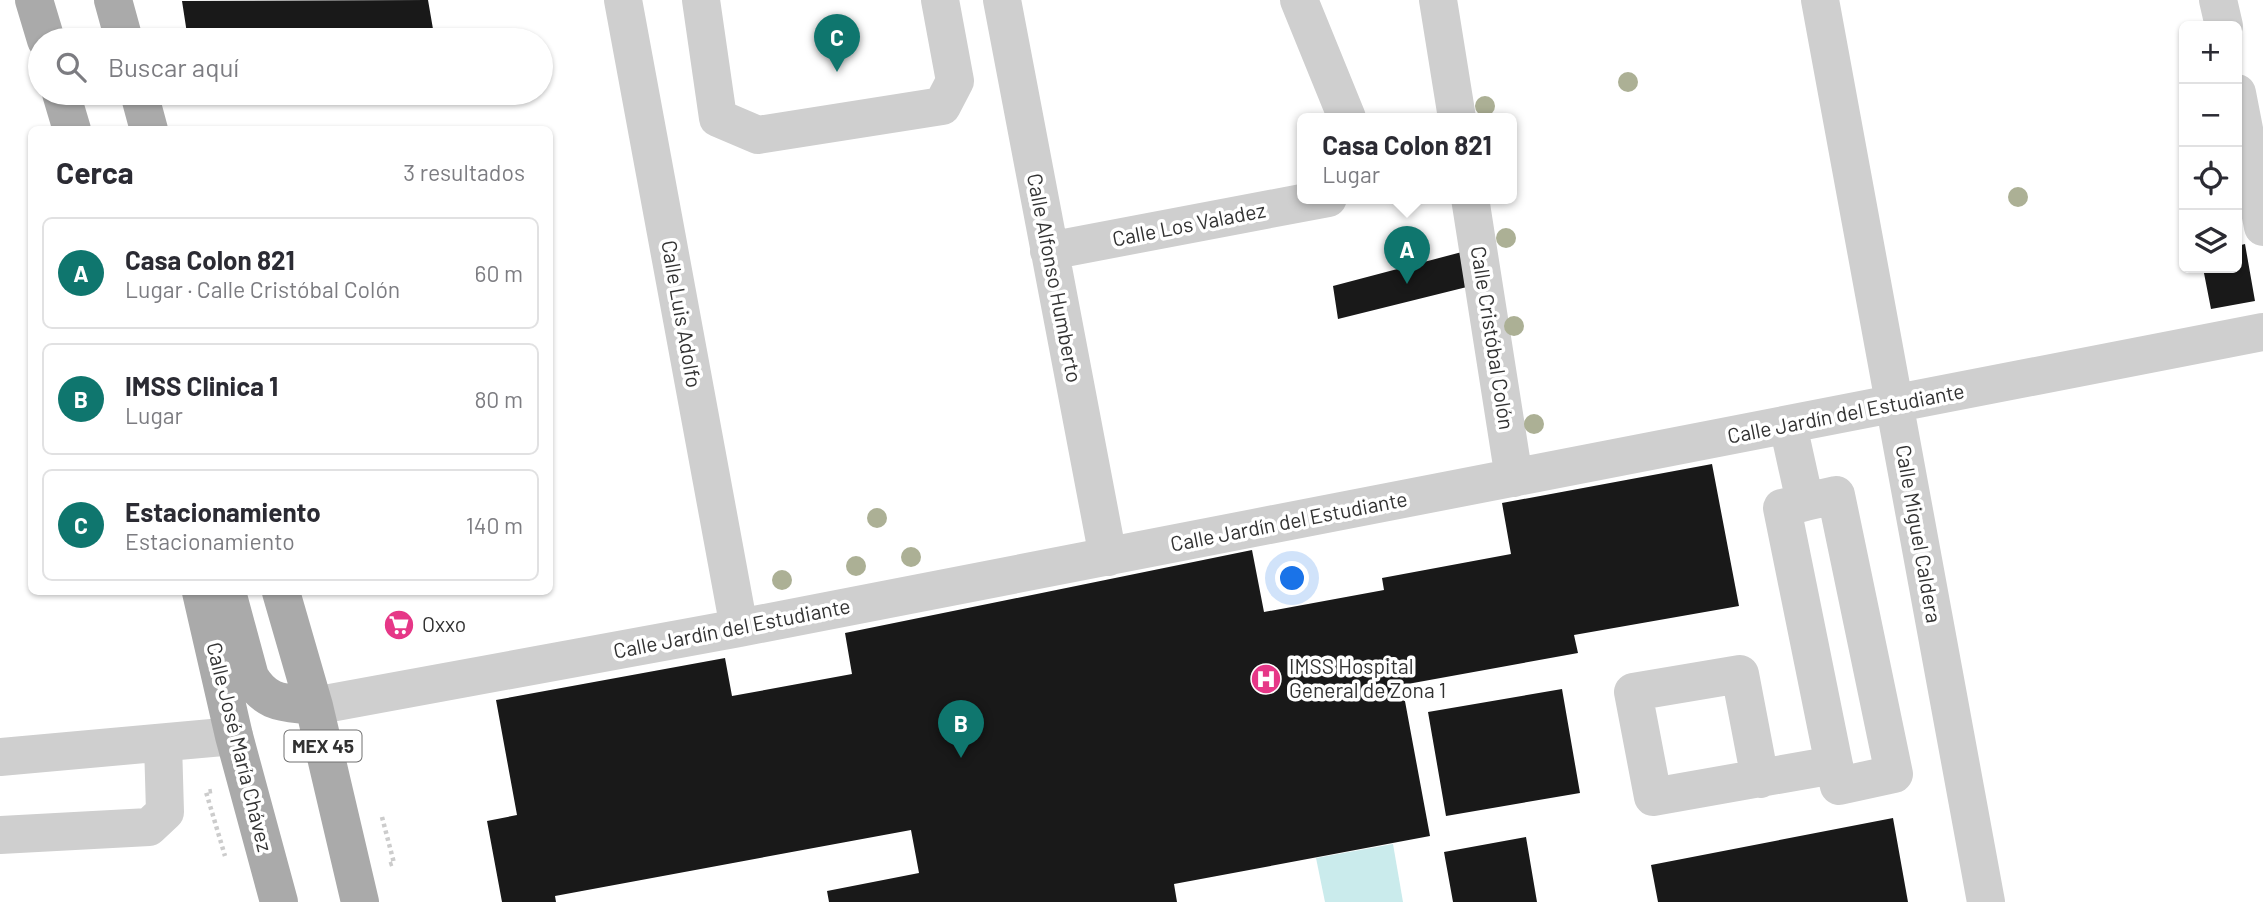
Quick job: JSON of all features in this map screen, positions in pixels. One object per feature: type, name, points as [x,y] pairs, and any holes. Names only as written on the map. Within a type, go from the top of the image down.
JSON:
[{"type":"main road","points":[[34,0],[42,28]]},
{"type":"main road","points":[[113,0],[121,28]]},
{"type":"main road","points":[[65,105],[71,126]]},
{"type":"main road","points":[[142,105],[148,126]]},
{"type":"main road","name":"Calle José María Chávez","points":[[202,595],[234,736],[279,902]]},
{"type":"main road","points":[[228,595],[250,677],[257,689],[274,701],[314,706]]},
{"type":"main road","name":"MEX 45","points":[[282,595],[314,706],[360,902]]},
{"type":"street","name":"Calle Luis Adolfo","points":[[623,0],[738,628]]},
{"type":"street","points":[[701,0],[718,118],[758,135],[943,106],[955,81],[940,0]]},
{"type":"street","name":"Calle Alfonso Humberto","points":[[1002,0],[1108,557]]},
{"type":"street","points":[[1299,0],[1345,113]]},
{"type":"street","points":[[1438,0],[1456,113]]},
{"type":"street","name":"Calle Miguel Caldera","points":[[1820,0],[1986,902]]},
{"type":"street","points":[[2218,0],[2223,21]]},
{"type":"street","points":[[2242,119],[2263,227]]},
{"type":"street","name":"Calle Los Valadez","points":[[1049,251],[1297,204]]},
{"type":"street","name":"Calle Cristóbal Colón","points":[[1471,204],[1514,478]]},
{"type":"street","name":"Calle Jardín del Estudiante","points":[[314,706],[1108,557],[2263,332]]},
{"type":"street","points":[[1788,425],[1805,502]]},
{"type":"street","points":[[1836,495],[1894,774],[1839,786],[1782,508],[1805,502],[1836,495]]},
{"type":"street","points":[[0,757],[234,736]]},
{"type":"street","points":[[0,835],[149,827],[166,812],[163,743]]},
{"type":"street","points":[[1760,779],[1834,765]]},
{"type":"path","points":[[206,792],[225,856]]},
{"type":"path","points":[[382,817],[394,863]]},
{"type":"water","points":[[1393,844],[1403,902],[1325,902],[1316,858]]},
{"type":"building","points":[[428,0],[433,28],[186,28],[182,1]]},
{"type":"building","points":[[2245,244],[2255,301],[2211,309],[2204,273],[2242,273],[2242,245]]},
{"type":"building","points":[[1477,248],[1483,283],[1338,319],[1333,286]]},
{"type":"building","points":[[1712,464],[1739,606],[1574,635],[1578,653],[1402,685],[1430,836],[1174,884],[1177,902],[829,902],[827,891],[919,873],[911,830],[555,896],[556,902],[502,902],[487,821],[517,815],[496,700],[725,658],[732,696],[852,674],[845,633],[1252,550],[1264,612],[1384,590],[1382,578],[1511,554],[1502,503]]},
{"type":"building","points":[[1562,689],[1580,793],[1446,816],[1428,712]]},
{"type":"building","points":[[1893,818],[1908,902],[1658,902],[1651,865]]},
{"type":"building","points":[[1526,837],[1537,902],[1453,902],[1444,852]]},
{"type":"place","name":"Estacionamiento","points":[[837,72]]},
{"type":"place","name":"Casa Colon 821","points":[[1407,284]]},
{"type":"place","name":"Oxxo","points":[[399,625]]},
{"type":"place","name":"IMSS Hospital General de Zona 1","points":[[1266,679]]},
{"type":"place","name":"IMSS Clinica 1","points":[[961,758]]}]
